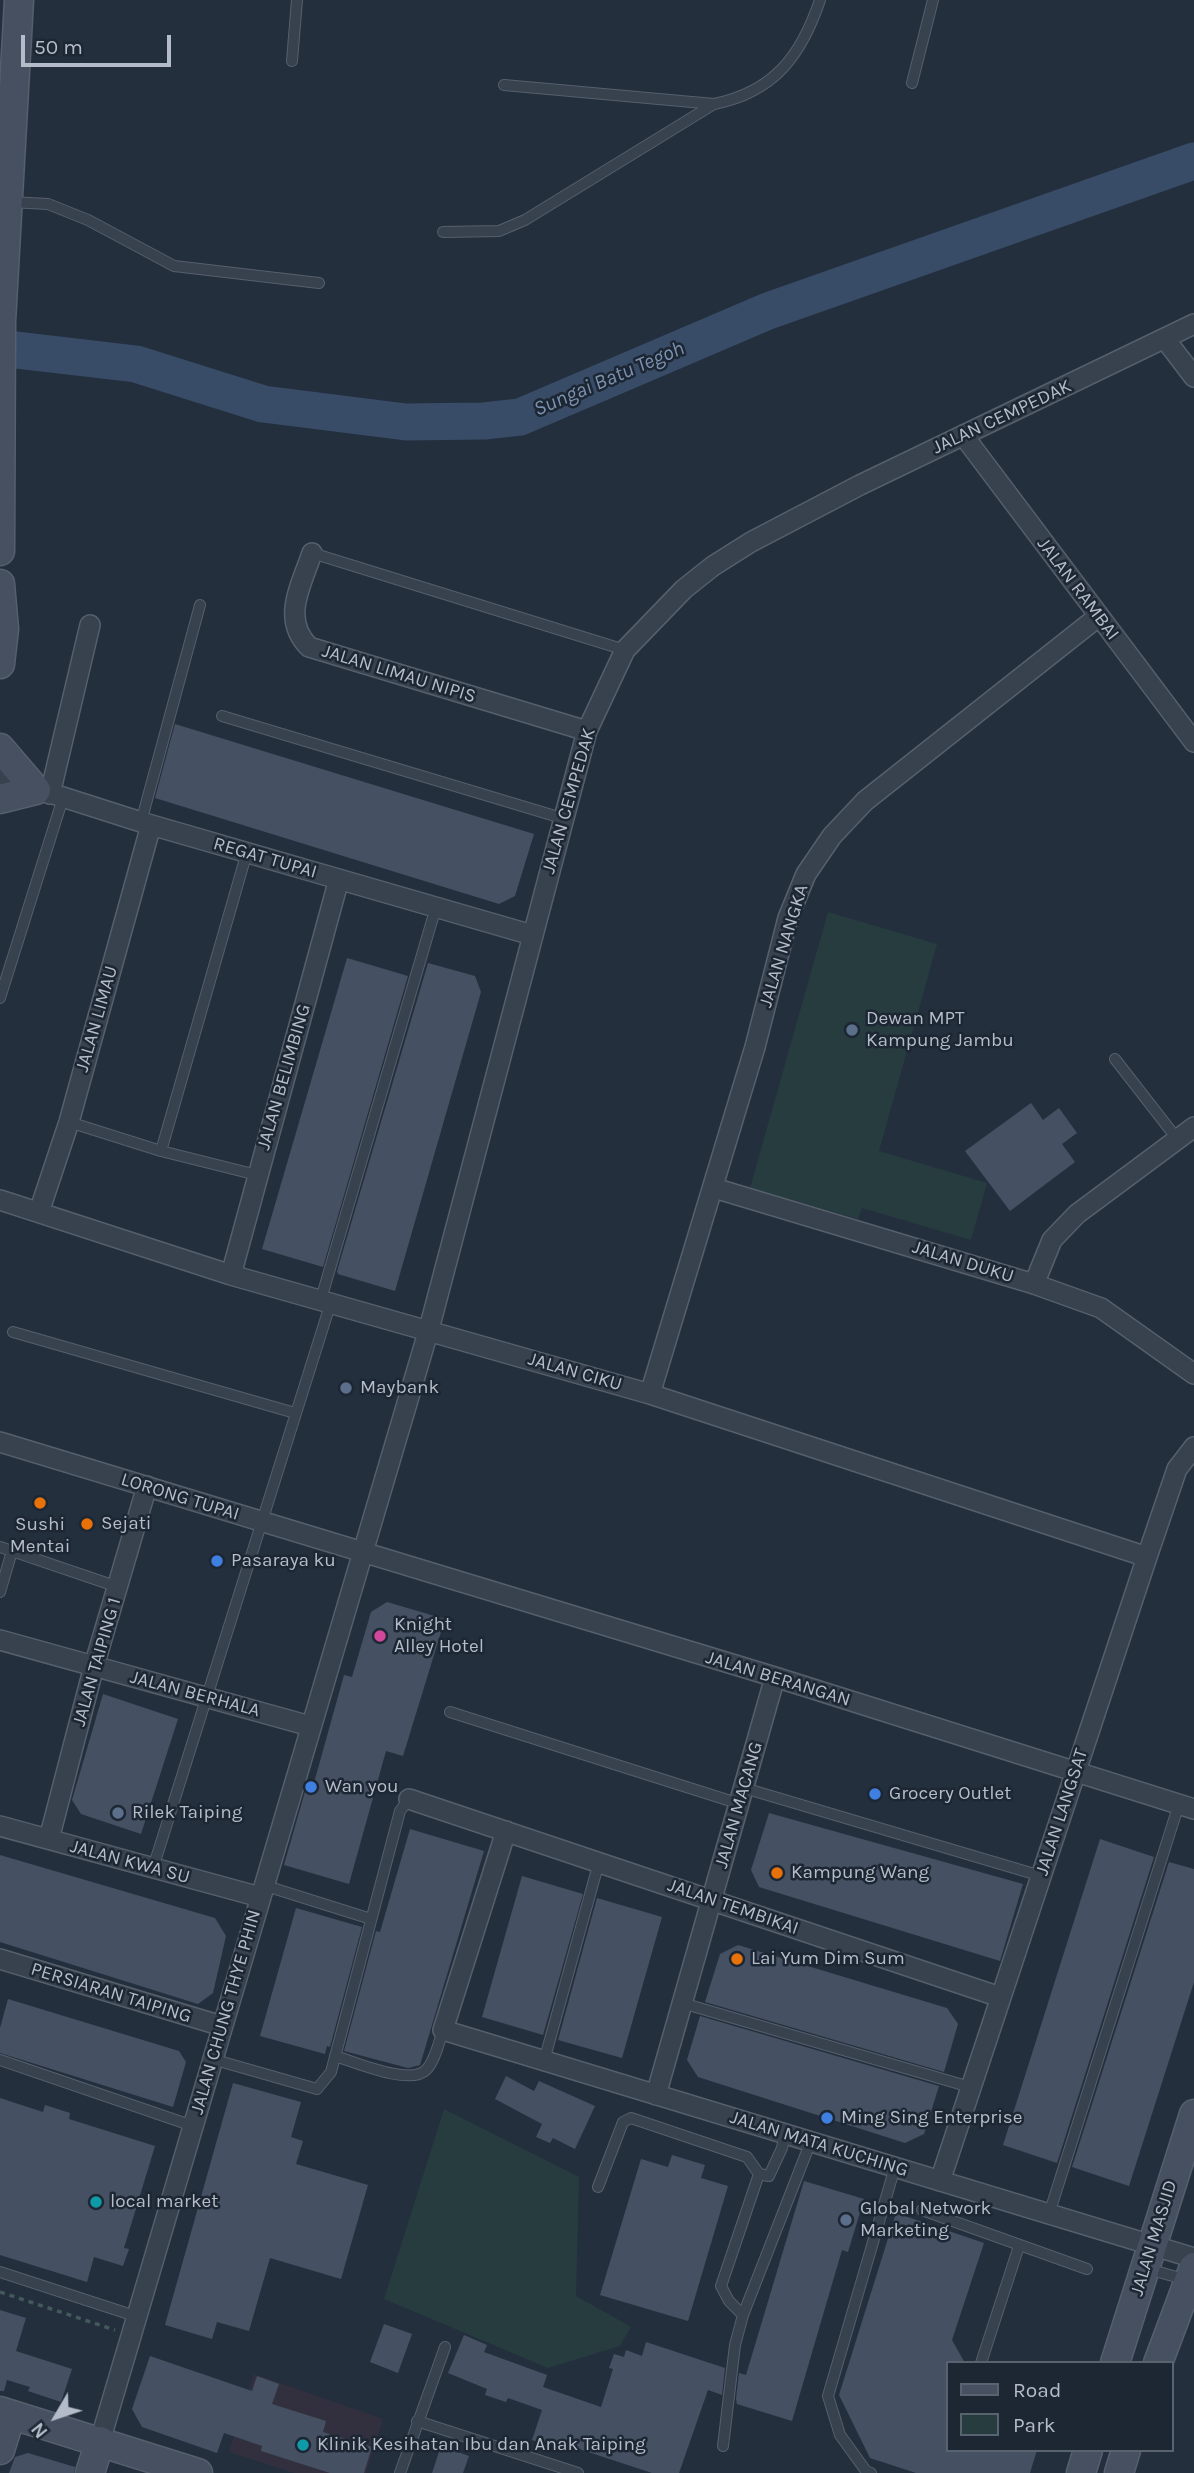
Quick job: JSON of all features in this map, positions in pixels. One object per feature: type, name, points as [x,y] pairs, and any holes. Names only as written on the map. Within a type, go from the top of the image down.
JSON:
[{"type":"main road","points":[[0,551],[2,307],[19,0]]},
{"type":"main road","points":[[0,583],[4,629],[0,664]]},
{"type":"main road","points":[[0,748],[50,794]]},
{"type":"main road","points":[[0,799],[50,794]]},
{"type":"main road","name":"JALAN MASJID","points":[[1116,2361],[1194,2114]]},
{"type":"main road","points":[[1159,2361],[1193,2272]]},
{"type":"main road","points":[[0,2450],[6,2413],[198,2473]]},
{"type":"main road","name":"JALAN CHUNG THYE PHIN","points":[[90,2473],[100,2441]]},
{"type":"main road","points":[[1081,2473],[1087,2452]]},
{"type":"main road","points":[[1119,2473],[1125,2452]]},
{"type":"street","name":"JALAN CEMPEDAK","points":[[361,1552],[429,1329],[587,731],[625,650],[684,589],[751,542],[963,435],[1194,324]]},
{"type":"street","points":[[1165,339],[1194,377]]},
{"type":"street","name":"JALAN RAMBAI","points":[[963,435],[1194,742]]},
{"type":"street","name":"JALAN LIMAU NIPIS","points":[[312,553],[295,602],[292,620],[298,637],[309,647],[587,731]]},
{"type":"street","name":"JALAN NANGKA","points":[[650,1394],[714,1188],[788,918],[806,874],[832,836],[866,801],[1099,616]]},
{"type":"street","points":[[50,794],[90,625]]},
{"type":"street","name":"REGAT TUPAI","points":[[0,777],[146,824],[532,935]]},
{"type":"street","name":"JALAN LIMAU","points":[[39,1212],[69,1122],[146,824]]},
{"type":"street","name":"JALAN BELIMBING","points":[[231,1275],[339,879]]},
{"type":"street","points":[[1034,1284],[1052,1240],[1069,1223],[1194,1127]]},
{"type":"street","name":"JALAN DUKU","points":[[714,1188],[1034,1284],[1101,1308],[1194,1374]]},
{"type":"street","name":"JALAN CIKU","points":[[0,1200],[231,1275],[429,1329],[650,1394],[1147,1557]]},
{"type":"street","name":"LORONG TUPAI","points":[[0,1442],[361,1552]]},
{"type":"street","name":"JALAN LANGSAT","points":[[940,2181],[1177,1469],[1194,1447]]},
{"type":"street","name":"JALAN TAIPING 1","points":[[49,1839],[94,1666],[147,1486]]},
{"type":"street","name":"JALAN BERANGAN","points":[[361,1552],[1187,1807]]},
{"type":"street","name":"JALAN CHUNG THYE PHIN","points":[[100,2441],[361,1552]]},
{"type":"street","name":"JALAN BERHALA","points":[[0,1640],[310,1726]]},
{"type":"street","name":"JALAN MACANG","points":[[656,2095],[775,1678]]},
{"type":"street","name":"JALAN TEMBIKAI","points":[[409,1799],[1000,1997]]},
{"type":"street","name":"JALAN KWA SU","points":[[0,1826],[153,1868],[261,1891]]},
{"type":"street","points":[[443,2030],[506,1831]]},
{"type":"street","name":"PERSIARAN TAIPING","points":[[0,1959],[222,2026]]},
{"type":"street","name":"JALAN MATA KUCHING","points":[[443,2030],[1049,2214],[1149,2257],[1193,2272]]},
{"type":"lane","points":[[292,61],[298,0]]},
{"type":"lane","points":[[504,85],[714,104],[739,99],[765,84],[788,65],[808,35],[820,0]]},
{"type":"lane","points":[[912,83],[933,0]]},
{"type":"lane","points":[[443,233],[499,231],[525,220],[714,104]]},
{"type":"lane","points":[[8,202],[48,204],[88,220],[174,266],[319,283]]},
{"type":"lane","points":[[312,553],[625,650]]},
{"type":"lane","points":[[146,824],[200,605]]},
{"type":"lane","points":[[222,716],[565,819]]},
{"type":"lane","points":[[0,998],[50,794]]},
{"type":"lane","points":[[160,1151],[247,852]]},
{"type":"lane","points":[[153,1868],[295,1413],[436,907]]},
{"type":"lane","points":[[1115,1059],[1178,1140]]},
{"type":"lane","points":[[69,1122],[160,1151],[257,1175]]},
{"type":"lane","points":[[13,1332],[295,1413]]},
{"type":"lane","points":[[0,1547],[118,1587]]},
{"type":"lane","points":[[0,1592],[12,1551]]},
{"type":"lane","points":[[450,1712],[742,1796],[1041,1876]]},
{"type":"lane","points":[[212,2059],[317,2089],[331,2072],[400,1811],[409,1799]]},
{"type":"lane","points":[[1049,2214],[1187,1807]]},
{"type":"lane","points":[[544,2061],[599,1862]]},
{"type":"lane","points":[[261,1891],[371,1919]]},
{"type":"lane","points":[[682,2003],[970,2087]]},
{"type":"lane","points":[[335,2056],[409,2077],[420,2075],[428,2068],[443,2030]]},
{"type":"lane","points":[[0,2060],[192,2126]]},
{"type":"lane","points":[[598,2187],[623,2122],[631,2118],[747,2157],[759,2174],[769,2176],[785,2133]]},
{"type":"lane","points":[[723,2446],[735,2345],[743,2315],[811,2140]]},
{"type":"lane","points":[[871,2473],[866,2471],[840,2434],[828,2396],[895,2167]]},
{"type":"lane","points":[[743,2315],[729,2301],[721,2286],[759,2174]]},
{"type":"lane","points":[[922,2210],[1087,2269]]},
{"type":"lane","points":[[982,2361],[1019,2246]]},
{"type":"lane","points":[[0,2272],[133,2326]]},
{"type":"lane","points":[[400,2473],[445,2347]]},
{"type":"lane","points":[[417,2421],[578,2473]]},
{"type":"path","points":[[0,2292],[133,2326]]},
{"type":"shaded area","points":[[254,2374],[383,2419],[366,2473],[294,2473],[229,2452]]},
{"type":"green space","points":[[828,912],[937,944],[879,1151],[987,1183],[971,1240],[862,1208],[858,1219],[750,1188]]},
{"type":"green space","points":[[444,2109],[579,2177],[576,2296],[631,2327],[620,2346],[548,2368],[384,2299]]},
{"type":"building","points":[[175,724],[534,834],[515,896],[499,904],[155,798]]},
{"type":"building","points":[[347,958],[408,976],[323,1267],[262,1249]]},
{"type":"building","points":[[428,963],[475,976],[481,992],[395,1291],[338,1274],[337,1271]]},
{"type":"building","points":[[1031,1103],[1043,1120],[1059,1108],[1077,1133],[1062,1144],[1075,1162],[1010,1211],[965,1151]]},
{"type":"building","points":[[387,1602],[445,1619],[403,1756],[386,1751],[349,1884],[284,1865],[306,1788],[312,1790],[344,1675],[352,1677],[371,1612]]},
{"type":"building","points":[[103,1694],[178,1719],[141,1834],[81,1814],[72,1800]]},
{"type":"building","points":[[769,1813],[1023,1884],[1000,1961],[759,1887],[751,1870]]},
{"type":"building","points":[[410,1829],[484,1851],[420,2065],[408,2068],[344,2051],[376,1931],[380,1932]]},
{"type":"building","points":[[1100,1839],[1154,1857],[1057,2163],[1003,2145]]},
{"type":"building","points":[[0,1855],[215,1918],[226,1936],[213,1993],[198,2004],[0,1942]]},
{"type":"building","points":[[1169,1862],[1194,1869],[1194,1982],[1129,2186],[1072,2167]]},
{"type":"building","points":[[522,1876],[583,1894],[543,2035],[482,2017]]},
{"type":"building","points":[[597,1898],[662,1917],[622,2058],[558,2040]]},
{"type":"building","points":[[296,1908],[362,1927],[330,2047],[327,2046],[325,2054],[260,2036]]},
{"type":"building","points":[[738,1945],[947,2008],[958,2024],[944,2072],[705,2002],[720,1954]]},
{"type":"building","points":[[8,1999],[179,2051],[186,2062],[173,2107],[0,2053],[0,2028]]},
{"type":"building","points":[[700,2016],[939,2086],[924,2134],[905,2143],[698,2077],[687,2060]]},
{"type":"building","points":[[506,2076],[534,2091],[539,2081],[595,2106],[575,2149],[553,2138],[550,2143],[536,2137],[542,2124],[495,2099]]},
{"type":"building","points":[[233,2083],[301,2102],[291,2137],[303,2141],[296,2164],[368,2185],[341,2279],[270,2258],[249,2331],[217,2322],[212,2339],[165,2325]]},
{"type":"building","points":[[0,2098],[43,2112],[45,2105],[70,2113],[69,2119],[155,2146],[124,2248],[129,2249],[123,2266],[94,2257],[87,2282],[0,2255]]},
{"type":"building","points":[[672,2155],[705,2165],[701,2178],[728,2186],[688,2321],[600,2295],[641,2159],[668,2167]]},
{"type":"building","points":[[804,2181],[864,2199],[848,2252],[842,2250],[792,2421],[737,2404],[736,2399],[739,2373],[746,2375]]},
{"type":"building","points":[[896,2213],[984,2243],[952,2340],[964,2361],[946,2361],[946,2452],[1036,2452],[1030,2473],[916,2473],[870,2458],[839,2395]]},
{"type":"building","points":[[0,2310],[26,2318],[16,2351],[72,2369],[61,2402],[28,2391],[30,2387],[7,2380],[4,2391],[0,2391]]},
{"type":"building","points":[[384,2324],[412,2334],[398,2373],[370,2362]]},
{"type":"building","points":[[464,2335],[487,2345],[484,2352],[547,2375],[543,2387],[601,2407],[613,2369],[609,2368],[614,2354],[624,2357],[626,2350],[642,2356],[646,2342],[725,2368],[722,2395],[708,2390],[679,2473],[652,2473],[567,2445],[565,2452],[532,2440],[542,2410],[508,2398],[506,2402],[485,2395],[487,2389],[448,2373]]},
{"type":"building","points":[[150,2356],[252,2391],[257,2376],[279,2384],[272,2404],[326,2421],[323,2432],[372,2447],[364,2473],[330,2473],[261,2451],[262,2446],[224,2433],[217,2453],[142,2427],[132,2409]]},
{"type":"building","points":[[441,2446],[469,2456],[463,2473],[432,2473]]},
{"type":"building","points":[[28,2453],[75,2467],[74,2473],[9,2473],[15,2457]]},
{"type":"waterway","name":"Sungai Batu Tegoh","points":[[0,348],[136,364],[263,404],[406,422],[484,421],[520,417],[768,311],[1194,161]]},
{"type":"place","name":"Dewan MPT Kampung Jambu","points":[[852,1030]]},
{"type":"place","name":"Maybank","points":[[346,1388]]},
{"type":"place","name":"Sushi Mentai","points":[[40,1503]]},
{"type":"place","name":"Sejati","points":[[87,1524]]},
{"type":"place","name":"Pasaraya ku","points":[[217,1561]]},
{"type":"place","name":"Knight Alley Hotel","points":[[380,1636]]},
{"type":"place","name":"Wan you","points":[[311,1787]]},
{"type":"place","name":"Grocery Outlet","points":[[875,1794]]},
{"type":"place","name":"Rilek Taiping","points":[[118,1813]]},
{"type":"place","name":"Kampung Wang","points":[[777,1873]]},
{"type":"place","name":"Lai Yum Dim Sum","points":[[737,1959]]},
{"type":"place","name":"Ming Sing Enterprise","points":[[827,2118]]},
{"type":"place","name":"local market","points":[[96,2202]]},
{"type":"place","name":"Global Network Marketing","points":[[846,2220]]},
{"type":"place","name":"Klinik Kesihatan Ibu dan Anak Taiping","points":[[303,2445]]}]
